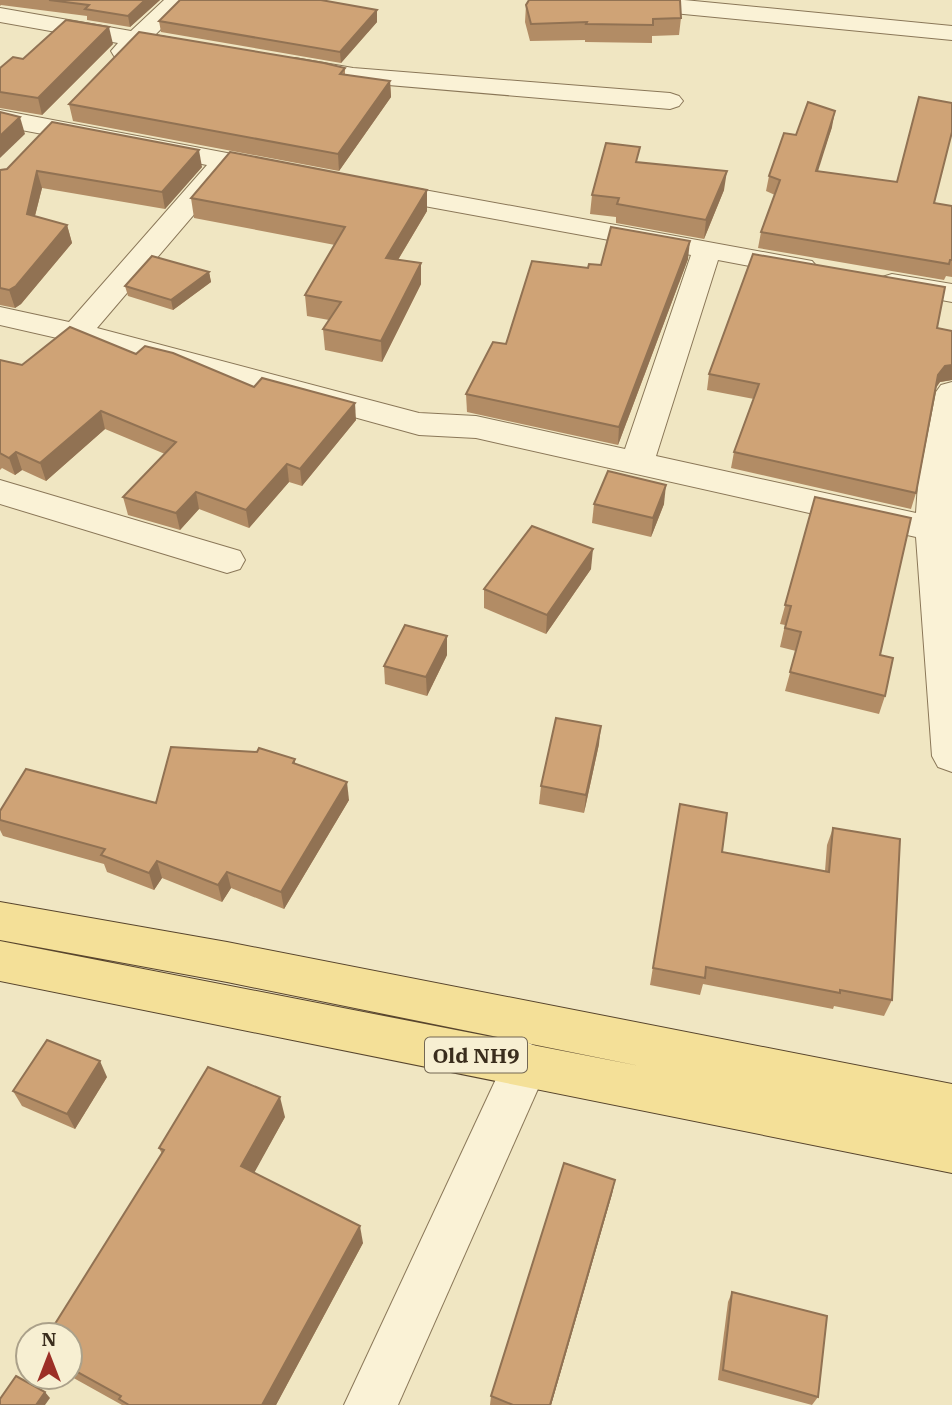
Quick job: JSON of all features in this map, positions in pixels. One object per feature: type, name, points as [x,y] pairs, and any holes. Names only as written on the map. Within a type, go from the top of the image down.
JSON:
[{"type":"main road","name":"Old NH9","points":[[0,920],[227,962],[952,1107]]},
{"type":"main road","name":"Old NH9","points":[[0,961],[952,1150]]},
{"type":"street","points":[[106,69],[178,0]]},
{"type":"street","points":[[611,0],[952,33]]},
{"type":"street","points":[[0,15],[203,50]]},
{"type":"street","points":[[271,61],[353,75],[670,101]]},
{"type":"street","points":[[0,118],[57,118],[226,160],[307,176]]},
{"type":"street","points":[[29,148],[57,118]]},
{"type":"street","points":[[76,332],[226,160]]},
{"type":"street","points":[[347,184],[830,272]]},
{"type":"street","points":[[637,463],[707,251]]},
{"type":"street","points":[[870,279],[952,293]]},
{"type":"street","points":[[0,317],[76,332],[419,424],[476,427],[933,528]]},
{"type":"street","points":[[952,392],[935,484],[933,528],[952,756]]},
{"type":"street","points":[[0,492],[227,560]]},
{"type":"street","points":[[371,1405],[526,1064]]},
{"type":"building","points":[[49,0],[145,0],[128,16],[85,9],[89,5]]},
{"type":"building","points":[[180,0],[321,0],[377,10],[340,52],[159,21]]},
{"type":"building","points":[[529,0],[680,0],[681,18],[653,19],[653,25],[586,24],[587,22],[531,24],[526,5]]},
{"type":"building","points":[[66,20],[109,27],[38,98],[0,92],[0,68],[13,57],[23,59]]},
{"type":"building","points":[[139,32],[324,63],[345,68],[340,74],[390,81],[338,154],[69,104]]},
{"type":"building","points":[[919,97],[952,103],[952,132],[934,203],[952,206],[952,260],[949,264],[761,232],[780,180],[769,176],[784,133],[796,135],[808,102],[835,111],[816,171],[897,182]]},
{"type":"building","points":[[0,112],[20,117],[0,136]]},
{"type":"building","points":[[52,122],[199,150],[162,192],[37,171],[27,214],[67,225],[16,286],[9,290],[0,288],[0,170],[7,169]]},
{"type":"building","points":[[606,143],[640,147],[636,162],[727,171],[706,220],[617,204],[619,198],[592,195]]},
{"type":"building","points":[[230,152],[427,190],[386,258],[421,263],[381,341],[323,329],[341,302],[305,295],[345,227],[191,198]]},
{"type":"building","points":[[611,227],[690,241],[619,427],[466,394],[493,342],[506,344],[532,261],[588,268],[589,264],[601,265]]},
{"type":"building","points":[[753,254],[945,287],[937,328],[952,331],[952,365],[945,366],[938,375],[916,493],[734,452],[759,384],[709,374]]},
{"type":"building","points":[[152,256],[209,272],[171,300],[125,286]]},
{"type":"building","points":[[70,327],[136,354],[145,346],[173,353],[254,387],[262,378],[355,403],[300,469],[287,464],[246,510],[196,492],[176,513],[123,497],[176,442],[101,411],[40,463],[16,452],[9,458],[0,453],[0,360],[22,365]]},
{"type":"building","points":[[608,471],[666,485],[653,518],[594,504]]},
{"type":"building","points":[[815,497],[911,518],[880,655],[893,658],[885,696],[790,672],[801,632],[785,628],[791,606],[785,605]]},
{"type":"building","points":[[532,526],[593,549],[547,615],[484,589]]},
{"type":"building","points":[[405,625],[447,636],[426,677],[384,666]]},
{"type":"building","points":[[556,718],[601,726],[586,795],[541,786]]},
{"type":"building","points":[[171,747],[257,752],[259,748],[295,759],[293,763],[347,782],[281,892],[227,872],[218,885],[157,861],[149,873],[101,855],[105,849],[0,820],[0,811],[26,769],[156,803]]},
{"type":"building","points":[[680,804],[727,813],[722,852],[829,872],[833,828],[900,839],[892,1000],[840,990],[840,993],[706,967],[705,978],[653,968]]},
{"type":"building","points":[[47,1040],[100,1061],[67,1114],[13,1091]]},
{"type":"building","points":[[208,1067],[280,1097],[241,1166],[360,1226],[262,1405],[129,1405],[119,1399],[121,1396],[84,1376],[84,1321],[57,1321],[164,1150],[159,1148]]},
{"type":"building","points":[[564,1163],[615,1180],[550,1405],[513,1405],[491,1396]]},
{"type":"building","points":[[732,1292],[827,1316],[818,1397],[723,1370]]},
{"type":"building","points":[[14,1379],[14,1391],[45,1392],[36,1405],[0,1405],[0,1399]]}]
